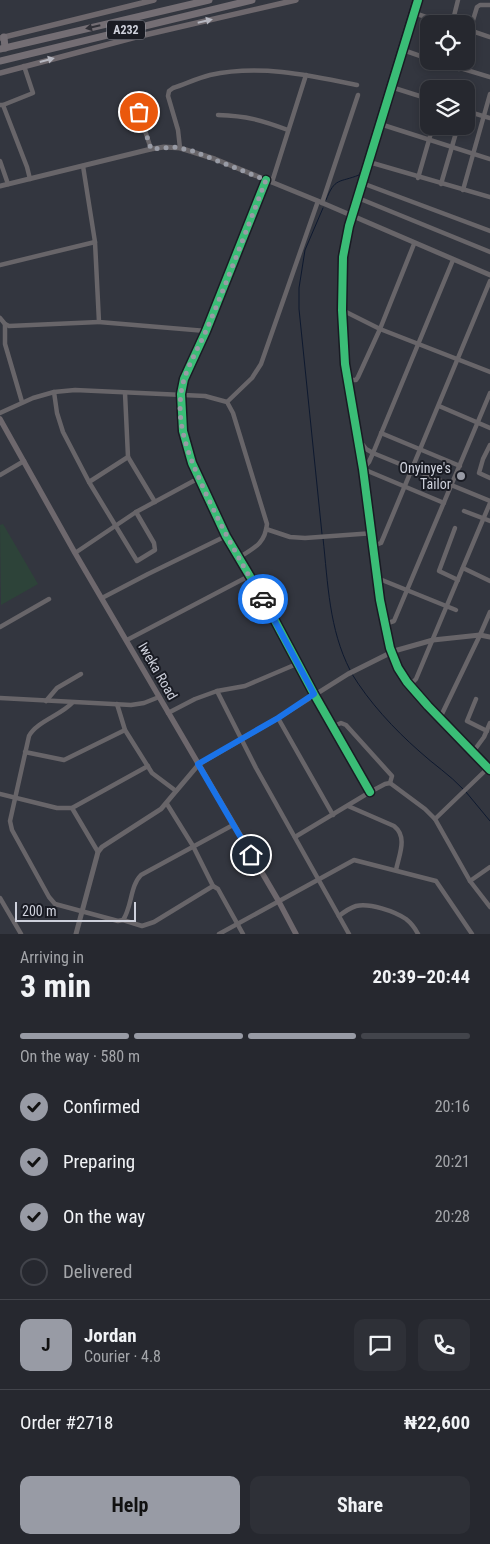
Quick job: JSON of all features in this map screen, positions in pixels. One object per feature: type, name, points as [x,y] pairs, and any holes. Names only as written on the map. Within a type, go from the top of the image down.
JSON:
[{"type":"highway","name":"A232","points":[[2,49],[209,0]]},
{"type":"highway","name":"A232","points":[[0,60],[252,0]]},
{"type":"highway","points":[[126,30],[128,39]]},
{"type":"highway","points":[[2,38],[2,49]]},
{"type":"main road","points":[[2,38],[154,0]]},
{"type":"main road","points":[[0,73],[128,39],[296,0]]},
{"type":"main road","name":"Iweka Road","points":[[0,418],[75,553],[296,934]]},
{"type":"street","points":[[418,0],[352,216],[343,257],[342,310],[346,364],[373,533],[377,578],[392,653],[398,668],[407,682],[489,769],[435,820]]},
{"type":"street","points":[[454,15],[458,0]]},
{"type":"street","points":[[474,15],[477,7],[490,4]]},
{"type":"street","points":[[414,13],[420,15]]},
{"type":"street","points":[[475,32],[490,36]]},
{"type":"street","points":[[403,50],[420,56]]},
{"type":"street","points":[[24,66],[33,93],[2,105],[30,179]]},
{"type":"street","points":[[463,70],[490,77]]},
{"type":"street","points":[[180,148],[178,130],[168,96],[169,91],[173,88],[210,75],[268,71],[306,74],[357,85]]},
{"type":"street","points":[[306,74],[269,181],[184,379],[180,412],[192,463],[226,536],[370,792]]},
{"type":"street","points":[[391,87],[420,96]]},
{"type":"street","points":[[133,94],[151,149]]},
{"type":"street","points":[[463,190],[473,154],[488,117],[490,94]]},
{"type":"street","points":[[227,402],[252,378],[261,364],[358,95]]},
{"type":"street","points":[[475,113],[488,117]]},
{"type":"street","points":[[218,115],[242,116],[288,130]]},
{"type":"street","points":[[380,124],[490,159]]},
{"type":"street","points":[[418,178],[431,135]]},
{"type":"street","points":[[441,184],[455,135]]},
{"type":"street","points":[[0,186],[151,149],[164,147],[180,148],[215,159],[269,181],[490,275]]},
{"type":"street","points":[[0,161],[8,184]]},
{"type":"street","points":[[369,162],[418,178],[490,197]]},
{"type":"street","points":[[83,166],[95,242],[99,322]]},
{"type":"street","points":[[362,183],[490,231]]},
{"type":"street","points":[[358,198],[490,252]]},
{"type":"street","points":[[0,265],[95,242]]},
{"type":"street","points":[[349,380],[356,380],[358,377],[380,329],[414,244]]},
{"type":"street","points":[[363,469],[369,462],[382,433],[453,260]]},
{"type":"street","points":[[373,546],[381,543],[490,281]]},
{"type":"street","points":[[342,310],[418,345],[490,372]]},
{"type":"street","points":[[0,318],[9,326],[99,322],[206,331]]},
{"type":"street","points":[[5,324],[5,344],[22,402]]},
{"type":"street","points":[[0,413],[22,402],[54,392],[75,390],[181,394],[205,396],[227,402]]},
{"type":"street","points":[[54,392],[57,413],[63,432],[90,482],[137,560],[155,550],[154,543],[136,512]]},
{"type":"street","points":[[125,393],[128,456],[155,502]]},
{"type":"street","points":[[385,624],[394,621],[490,394]]},
{"type":"street","points":[[227,402],[236,422],[266,524],[266,535],[261,542],[238,558]]},
{"type":"street","points":[[438,406],[490,428]]},
{"type":"street","points":[[382,433],[460,466]]},
{"type":"street","points":[[358,439],[366,449],[373,453],[452,484],[490,502],[416,679],[414,682],[407,682]]},
{"type":"street","points":[[490,446],[483,459],[479,473],[490,478]]},
{"type":"street","points":[[90,482],[128,456]]},
{"type":"street","points":[[0,475],[24,460]]},
{"type":"street","points":[[363,469],[444,503]]},
{"type":"street","points":[[75,553],[136,512],[199,478]]},
{"type":"street","points":[[464,511],[490,522]]},
{"type":"street","points":[[455,528],[439,571],[458,580]]},
{"type":"street","points":[[266,529],[290,537],[318,538],[373,533]]},
{"type":"street","points":[[102,598],[226,536]]},
{"type":"street","points":[[463,568],[490,580]]},
{"type":"street","points":[[127,640],[249,576]]},
{"type":"street","points":[[377,578],[456,610]]},
{"type":"street","points":[[0,626],[49,600]]},
{"type":"street","points":[[440,718],[490,612]]},
{"type":"street","points":[[76,934],[98,852],[102,847],[143,822],[167,804],[198,764],[278,718],[314,694],[392,653],[433,640],[480,635],[490,637]]},
{"type":"street","points":[[168,713],[195,699],[217,691],[245,686],[298,663]]},
{"type":"street","points":[[46,701],[57,688],[81,674]]},
{"type":"street","points":[[217,691],[240,740],[349,934]]},
{"type":"street","points":[[0,698],[117,704],[144,703],[159,697]]},
{"type":"street","points":[[476,699],[467,721],[487,734]]},
{"type":"street","points":[[72,702],[66,710],[31,732],[14,797],[10,821],[10,825],[49,897],[60,906],[142,926],[154,922],[214,886]]},
{"type":"street","points":[[117,704],[125,730],[148,766],[158,778],[176,792]]},
{"type":"street","points":[[278,718],[333,815]]},
{"type":"street","points":[[334,726],[341,723],[346,725],[392,776],[390,783]]},
{"type":"street","points":[[473,752],[487,734],[490,723]]},
{"type":"street","points":[[25,752],[64,760],[125,730]]},
{"type":"street","points":[[0,794],[57,808],[72,808],[148,766]]},
{"type":"street","points":[[295,837],[370,792],[390,783]]},
{"type":"street","points":[[390,783],[424,809],[435,820],[470,881],[490,908]]},
{"type":"street","points":[[167,804],[243,934]]},
{"type":"street","points":[[348,806],[399,830],[402,840],[396,870]]},
{"type":"street","points":[[72,808],[98,852]]},
{"type":"street","points":[[123,920],[128,913],[138,878],[233,825]]},
{"type":"street","points":[[219,934],[354,860],[436,881],[472,934]]},
{"type":"street","points":[[470,881],[490,867]]},
{"type":"street","points":[[0,898],[21,934]]},
{"type":"street","points":[[339,916],[348,909],[363,905],[404,917],[418,934]]},
{"type":"green space","points":[[3,524],[38,584],[1,605],[0,525]]},
{"type":"waterway","points":[[326,200],[335,184],[359,175],[361,171],[413,0]]},
{"type":"waterway","points":[[322,534],[299,309],[299,288],[305,250],[323,208]]},
{"type":"waterway","points":[[323,538],[330,606],[338,639],[350,670]]},
{"type":"waterway","points":[[352,674],[366,695],[400,734],[463,789]]},
{"type":"waterway","points":[[466,792],[490,821]]},
{"type":"cycle path","points":[[418,0],[349,226],[343,257],[342,310],[345,364],[363,469],[380,600],[390,648],[398,668],[407,682],[490,770]]},
{"type":"cycle path","points":[[266,180],[206,331],[184,379],[181,394],[183,431],[192,463],[226,536],[264,600],[314,694],[370,792]]},
{"type":"way so far","points":[[139,112],[151,149],[173,147],[190,150],[266,180],[206,331],[184,379],[180,412],[192,463],[226,536],[263,599]]},
{"type":"place","name":"Onyinye's Tailor","points":[[461,476]]},
{"type":"route","points":[[251,855],[198,764],[278,718],[314,694],[263,599]]}]
